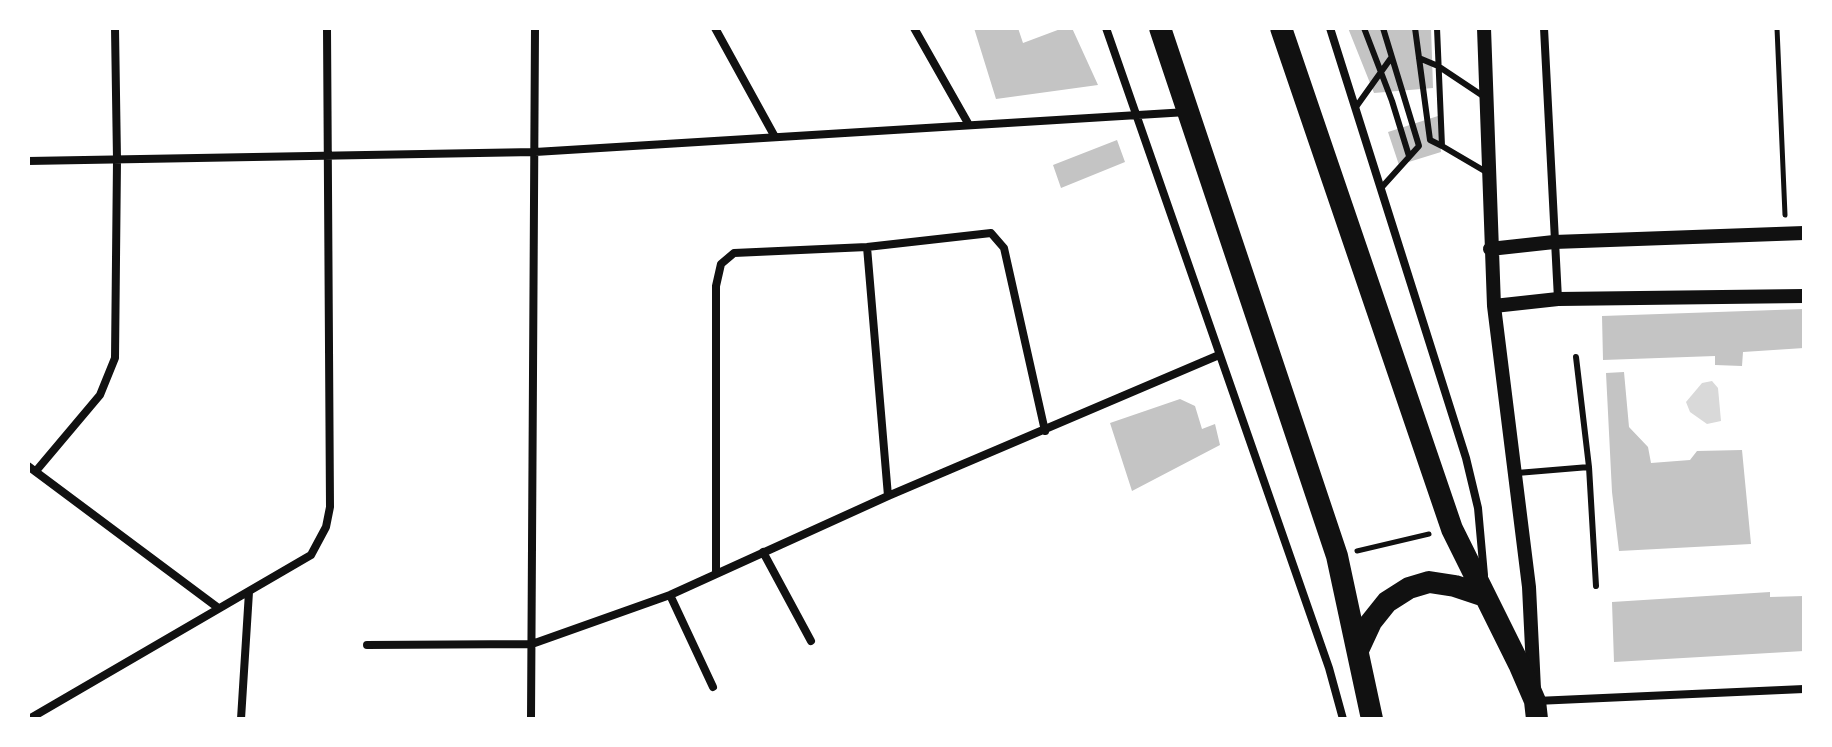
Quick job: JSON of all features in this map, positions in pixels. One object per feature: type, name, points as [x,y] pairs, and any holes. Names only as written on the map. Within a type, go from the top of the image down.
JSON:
[{"type":"highway","points":[[1160,28],[1262,340],[1337,556],[1372,719]]},
{"type":"highway","points":[[1281,28],[1452,529],[1536,710]]},
{"type":"highway","points":[[1358,650],[1371,622],[1387,602],[1409,588],[1429,582],[1455,586],[1485,596]]},
{"type":"street","points":[[115,28],[115,358],[100,395],[32,468],[217,607]]},
{"type":"street","points":[[29,719],[311,555],[326,527],[330,507],[327,28]]},
{"type":"street","points":[[531,719],[535,28]]},
{"type":"street","points":[[715,28],[775,137]]},
{"type":"street","points":[[914,28],[969,125]]},
{"type":"street","points":[[1106,28],[1329,668],[1343,719]]},
{"type":"street","points":[[1330,28],[1466,458],[1478,508],[1485,596]]},
{"type":"street","points":[[1484,28],[1494,306],[1529,587],[1536,710],[1804,689]]},
{"type":"street","points":[[1544,28],[1558,299]]},
{"type":"street","points":[[28,161],[535,152],[1188,112]]},
{"type":"street","points":[[716,574],[716,286],[721,264],[734,253],[867,247],[991,233],[1004,248],[1045,431]]},
{"type":"street","points":[[1490,249],[1554,242],[1804,233]]},
{"type":"street","points":[[867,247],[888,496]]},
{"type":"street","points":[[1494,306],[1558,299],[1804,296]]},
{"type":"street","points":[[367,645],[532,644],[670,595],[888,496],[1219,355]]},
{"type":"street","points":[[763,552],[811,641]]},
{"type":"street","points":[[241,719],[249,592]]},
{"type":"street","points":[[670,595],[713,687]]},
{"type":"lane","points":[[1364,28],[1409,156]]},
{"type":"lane","points":[[1382,187],[1419,146],[1383,28]]},
{"type":"lane","points":[[1415,28],[1430,140],[1488,173]]},
{"type":"lane","points":[[1437,28],[1442,146]]},
{"type":"lane","points":[[1356,107],[1391,58]]},
{"type":"lane","points":[[1419,58],[1438,66],[1486,98]]},
{"type":"lane","points":[[1576,357],[1589,467],[1596,586]]},
{"type":"lane","points":[[1515,473],[1589,467]]},
{"type":"path","points":[[1777,28],[1786,234]]},
{"type":"path","points":[[1337,556],[1452,529]]},
{"type":"shaded area","points":[[1712,381],[1718,388],[1721,421],[1707,424],[1690,412],[1686,402],[1702,383]]},
{"type":"building","points":[[974,28],[1018,28],[1023,43],[1063,28],[1072,28],[1098,85],[996,99]]},
{"type":"building","points":[[1348,28],[1431,28],[1433,88],[1374,93]]},
{"type":"building","points":[[1438,116],[1441,152],[1399,165],[1388,132]]},
{"type":"building","points":[[1117,140],[1125,162],[1061,188],[1053,165]]},
{"type":"building","points":[[1804,309],[1804,348],[1743,352],[1742,366],[1715,365],[1715,356],[1603,360],[1602,316]]},
{"type":"building","points":[[1624,372],[1629,427],[1648,447],[1651,463],[1690,460],[1697,451],[1742,450],[1751,544],[1619,551],[1612,492],[1606,373]]},
{"type":"building","points":[[1180,399],[1195,406],[1202,429],[1215,424],[1220,445],[1132,491],[1110,423]]},
{"type":"building","points":[[1770,592],[1770,597],[1804,596],[1804,651],[1614,662],[1612,602]]}]
